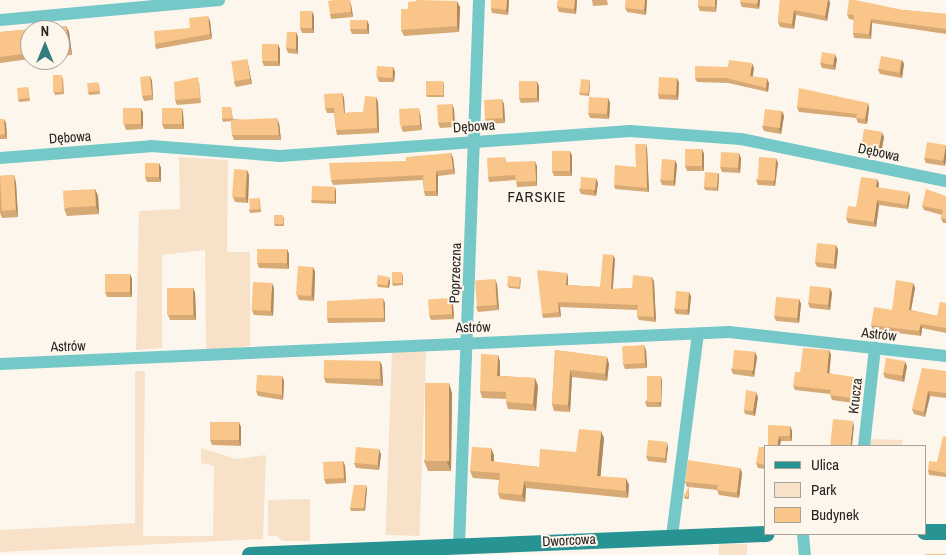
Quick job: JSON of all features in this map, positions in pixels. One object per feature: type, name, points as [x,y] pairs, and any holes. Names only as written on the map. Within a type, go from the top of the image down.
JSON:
[{"type":"main road","points":[[926,532],[946,532]]},
{"type":"main road","name":"Dworcowa","points":[[250,555],[672,536],[764,534]]},
{"type":"street","points":[[0,20],[219,0]]},
{"type":"street","name":"Poprzeczna","points":[[459,546],[468,342],[479,0]]},
{"type":"street","name":"Dębowa","points":[[0,158],[151,146],[280,156],[630,131],[691,133],[946,181]]},
{"type":"street","name":"Astrów","points":[[0,364],[729,332],[946,356]]},
{"type":"street","points":[[672,536],[698,334]]},
{"type":"street","name":"Krucza","points":[[864,445],[875,348]]},
{"type":"street","points":[[803,535],[805,555]]},
{"type":"green space","points":[[179,157],[228,160],[227,252],[250,252],[250,346],[206,351],[205,250],[162,255],[162,348],[136,350],[139,211],[180,209]]},
{"type":"green space","points":[[392,349],[426,350],[420,536],[386,535]]},
{"type":"green space","points":[[135,371],[145,371],[143,536],[213,536],[214,466],[201,463],[201,448],[236,459],[266,455],[263,539],[0,552],[0,530],[135,523]]},
{"type":"green space","points":[[869,439],[903,440],[902,445],[869,445]]},
{"type":"green space","points":[[310,499],[310,541],[282,541],[277,536],[268,536],[268,500]]},
{"type":"green space","points":[[719,544],[747,544],[747,555],[719,555]]},
{"type":"building","points":[[350,0],[351,12],[330,14],[328,1]]},
{"type":"building","points":[[416,0],[457,1],[457,26],[401,30],[401,9],[408,9],[408,2]]},
{"type":"building","points":[[491,0],[507,0],[506,10],[491,8]]},
{"type":"building","points":[[558,0],[575,0],[574,9],[557,7]]},
{"type":"building","points":[[626,0],[645,0],[644,10],[625,8]]},
{"type":"building","points":[[698,0],[715,0],[715,7],[698,6]]},
{"type":"building","points":[[740,0],[758,0],[757,4],[740,2]]},
{"type":"building","points":[[780,0],[828,0],[825,16],[794,10],[792,24],[778,22]]},
{"type":"building","points":[[849,0],[903,10],[946,14],[946,29],[871,19],[869,34],[853,33],[854,15],[847,14]]},
{"type":"building","points":[[300,11],[312,11],[312,28],[300,28]]},
{"type":"building","points":[[208,16],[210,34],[155,44],[154,31],[190,28],[189,18]]},
{"type":"building","points":[[350,20],[367,20],[367,29],[350,29]]},
{"type":"building","points":[[20,30],[20,54],[0,57],[0,32]]},
{"type":"building","points":[[287,32],[296,32],[296,49],[286,48]]},
{"type":"building","points":[[262,44],[278,44],[278,61],[262,61]]},
{"type":"building","points":[[822,52],[835,54],[833,65],[820,63]]},
{"type":"building","points":[[881,56],[902,60],[899,73],[879,69]]},
{"type":"building","points":[[247,59],[250,79],[234,81],[231,62]]},
{"type":"building","points":[[729,60],[752,63],[750,76],[767,78],[766,88],[726,78],[695,78],[695,66],[728,67]]},
{"type":"building","points":[[377,66],[393,67],[392,78],[376,77]]},
{"type":"building","points":[[53,75],[62,75],[62,92],[53,92]]},
{"type":"building","points":[[150,76],[152,95],[142,96],[140,77]]},
{"type":"building","points":[[198,77],[200,98],[175,100],[174,82]]},
{"type":"building","points":[[659,77],[677,78],[676,95],[658,94]]},
{"type":"building","points":[[581,79],[590,80],[588,94],[580,93]]},
{"type":"building","points":[[426,81],[443,81],[443,95],[426,95]]},
{"type":"building","points":[[519,81],[537,81],[537,98],[519,98]]},
{"type":"building","points":[[98,82],[99,91],[88,92],[87,83]]},
{"type":"building","points":[[28,87],[29,98],[18,99],[17,88]]},
{"type":"building","points":[[799,88],[868,103],[865,119],[856,118],[857,114],[797,107]]},
{"type":"building","points":[[342,93],[344,113],[363,112],[365,96],[376,97],[377,128],[336,130],[334,108],[325,108],[324,94]]},
{"type":"building","points":[[589,97],[608,98],[607,114],[588,113]]},
{"type":"building","points":[[502,99],[503,118],[485,119],[484,100]]},
{"type":"building","points":[[452,104],[453,122],[438,123],[437,105]]},
{"type":"building","points":[[222,107],[231,107],[232,118],[222,119]]},
{"type":"building","points":[[123,108],[141,108],[141,124],[123,124]]},
{"type":"building","points":[[162,108],[182,108],[182,124],[162,124]]},
{"type":"building","points":[[419,108],[420,125],[400,126],[399,109]]},
{"type":"building","points":[[765,109],[782,111],[780,128],[763,126]]},
{"type":"building","points":[[277,118],[279,135],[232,135],[231,120]]},
{"type":"building","points":[[0,119],[4,119],[5,134],[0,135]]},
{"type":"building","points":[[864,129],[882,132],[879,148],[861,145]]},
{"type":"building","points":[[927,142],[946,145],[943,161],[924,158]]},
{"type":"building","points":[[635,144],[646,144],[647,188],[614,185],[615,165],[636,167]]},
{"type":"building","points":[[685,149],[702,149],[702,166],[685,166]]},
{"type":"building","points":[[552,151],[570,151],[570,171],[552,171]]},
{"type":"building","points":[[721,152],[739,153],[738,168],[720,167]]},
{"type":"building","points":[[451,153],[453,169],[436,171],[436,191],[424,191],[423,175],[331,180],[329,163],[406,161],[406,157]]},
{"type":"building","points":[[505,157],[505,162],[535,161],[536,181],[516,182],[515,175],[488,177],[487,158]]},
{"type":"building","points":[[759,157],[776,158],[775,181],[758,180]]},
{"type":"building","points":[[662,159],[675,160],[674,181],[661,180]]},
{"type":"building","points":[[145,163],[159,163],[159,177],[145,177]]},
{"type":"building","points":[[234,169],[247,170],[245,198],[232,197]]},
{"type":"building","points":[[705,172],[718,173],[717,188],[704,187]]},
{"type":"building","points":[[14,175],[16,210],[2,211],[0,176]]},
{"type":"building","points":[[581,177],[596,178],[595,190],[580,189]]},
{"type":"building","points":[[861,177],[877,179],[876,187],[909,192],[907,205],[877,200],[874,222],[846,218],[848,206],[856,207]]},
{"type":"building","points":[[312,186],[335,187],[334,201],[312,200]]},
{"type":"building","points":[[95,189],[96,206],[64,208],[63,191]]},
{"type":"building","points":[[926,189],[946,196],[946,219],[941,218],[943,210],[922,206]]},
{"type":"building","points":[[259,198],[260,209],[250,210],[249,199]]},
{"type":"building","points":[[274,215],[283,215],[283,224],[274,224]]},
{"type":"building","points":[[817,243],[836,245],[834,264],[815,262]]},
{"type":"building","points":[[257,249],[287,249],[287,263],[257,263]]},
{"type":"building","points":[[603,254],[613,255],[611,289],[632,288],[633,275],[652,277],[654,317],[637,316],[638,305],[558,302],[559,312],[542,314],[537,270],[567,273],[566,285],[600,287]]},
{"type":"building","points":[[298,266],[313,267],[311,296],[296,295]]},
{"type":"building","points":[[392,272],[402,272],[402,283],[392,283]]},
{"type":"building","points":[[105,274],[130,274],[130,292],[105,292]]},
{"type":"building","points":[[378,275],[389,277],[387,286],[376,284]]},
{"type":"building","points":[[508,276],[520,277],[519,287],[507,286]]},
{"type":"building","points":[[495,279],[497,305],[477,306],[475,280]]},
{"type":"building","points":[[896,280],[913,283],[909,310],[937,316],[940,302],[946,303],[946,328],[921,324],[919,331],[871,325],[874,307],[892,310]]},
{"type":"building","points":[[253,282],[272,283],[271,311],[252,310]]},
{"type":"building","points":[[810,286],[830,288],[828,305],[808,303]]},
{"type":"building","points":[[167,288],[193,288],[193,315],[167,315]]},
{"type":"building","points":[[676,291],[689,292],[688,310],[675,309]]},
{"type":"building","points":[[776,297],[799,299],[797,318],[774,316]]},
{"type":"building","points":[[383,298],[384,318],[327,318],[327,301]]},
{"type":"building","points":[[451,298],[452,314],[429,316],[428,300]]},
{"type":"building","points":[[644,345],[645,363],[623,364],[622,346]]},
{"type":"building","points":[[803,348],[829,350],[827,373],[854,377],[851,398],[830,395],[831,390],[793,386],[795,372],[800,372]]},
{"type":"building","points":[[555,350],[607,357],[605,374],[570,370],[568,405],[552,404]]},
{"type":"building","points":[[734,350],[755,352],[753,371],[732,369]]},
{"type":"building","points":[[481,354],[498,355],[497,376],[535,378],[533,404],[506,402],[506,392],[480,391]]},
{"type":"building","points":[[886,358],[905,361],[902,376],[884,373]]},
{"type":"building","points":[[324,360],[380,361],[380,379],[324,378]]},
{"type":"building","points":[[922,368],[946,371],[946,393],[928,391],[924,412],[912,409]]},
{"type":"building","points":[[257,375],[282,376],[282,395],[256,391]]},
{"type":"building","points":[[647,376],[661,376],[661,402],[647,402]]},
{"type":"building","points":[[425,383],[449,383],[449,461],[425,461]]},
{"type":"building","points":[[746,390],[756,392],[753,411],[744,410]]},
{"type":"building","points":[[833,419],[853,421],[850,445],[830,445]]},
{"type":"building","points":[[210,422],[239,422],[239,440],[210,440]]},
{"type":"building","points":[[768,425],[790,426],[790,436],[779,436],[777,445],[768,445]]},
{"type":"building","points":[[579,429],[601,431],[597,476],[626,478],[626,491],[524,481],[522,495],[498,493],[500,473],[470,471],[472,447],[491,448],[491,461],[539,467],[540,449],[576,452]]},
{"type":"building","points":[[943,436],[946,437],[946,473],[928,470],[929,461],[937,462]]},
{"type":"building","points":[[648,440],[667,442],[665,458],[646,456]]},
{"type":"building","points":[[356,447],[379,449],[378,465],[355,463]]},
{"type":"building","points":[[759,447],[764,447],[764,465],[756,463]]},
{"type":"building","points":[[688,460],[740,468],[737,493],[717,490],[718,485],[685,482]]},
{"type":"building","points":[[343,461],[344,478],[324,479],[323,462]]},
{"type":"building","points":[[354,485],[366,485],[364,508],[350,508]]},
{"type":"building","points":[[689,486],[688,497],[684,496]]},
{"type":"building","points":[[946,554],[946,555],[925,555]]},
{"type":"district","name":"FARSKIE","points":[[537,197]]}]
